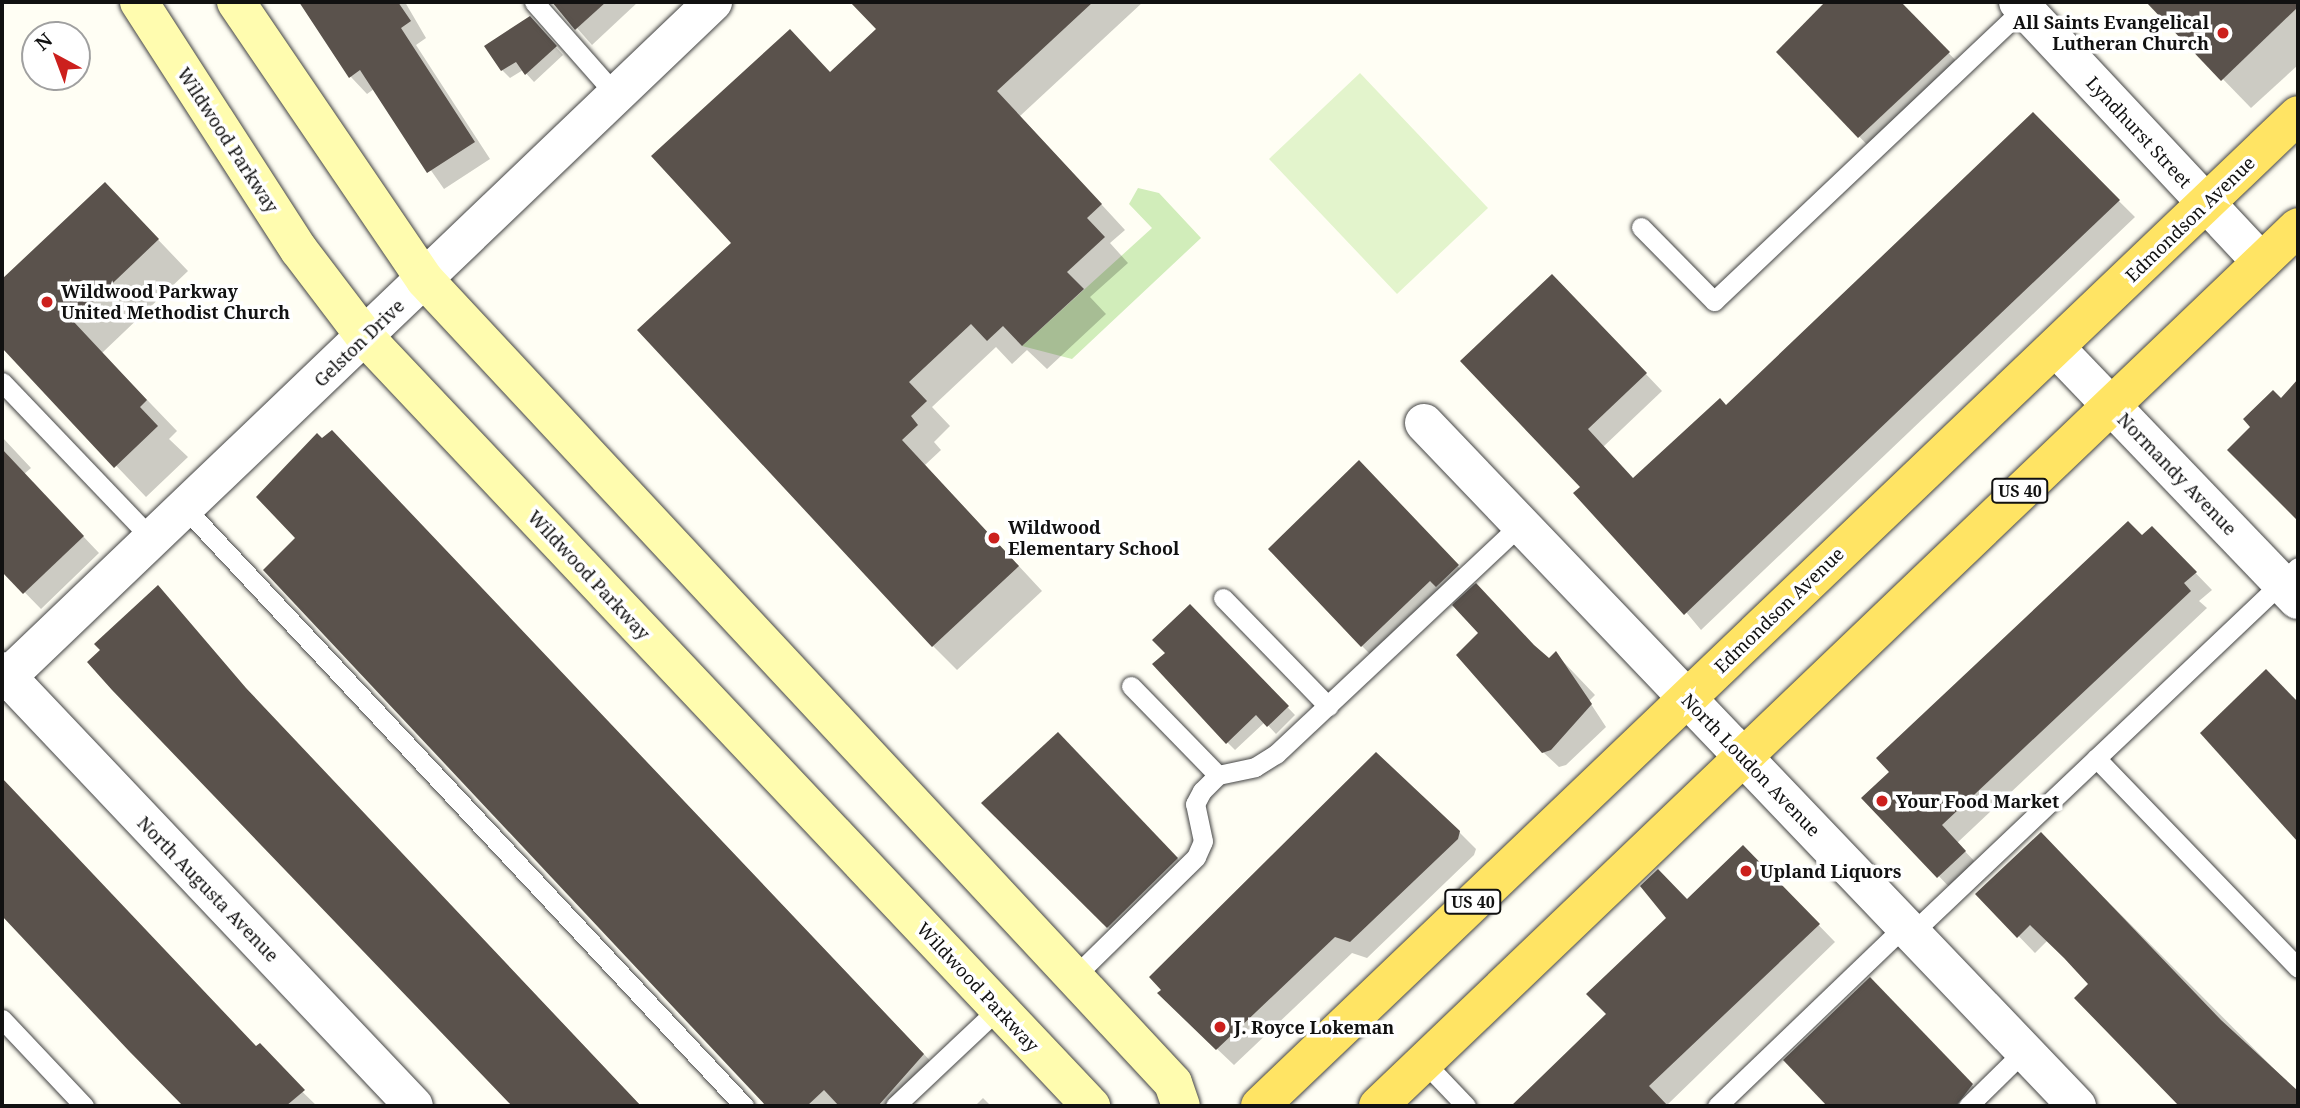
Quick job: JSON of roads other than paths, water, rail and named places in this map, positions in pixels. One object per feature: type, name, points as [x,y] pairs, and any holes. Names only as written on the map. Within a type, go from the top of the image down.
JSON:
[{"type":"main road","name":"Edmondson Avenue","points":[[1260,1106],[2298,114]]},
{"type":"main road","name":"US 40","points":[[1378,1106],[2298,226]]},
{"type":"street","name":"Wildwood Parkway","points":[[139,2],[299,250],[365,337],[1091,1106]]},
{"type":"street","points":[[236,2],[425,280],[1173,1083],[1181,1106]]},
{"type":"street","name":"Gelston Drive","points":[[3,677],[425,280],[713,2]]},
{"type":"street","name":"Lyndhurst Street","points":[[2021,5],[2261,262]]},
{"type":"street","name":"Normandy Avenue","points":[[2056,348],[2293,583]]},
{"type":"street","name":"North Loudon Avenue","points":[[1424,423],[2077,1106]]},
{"type":"street","name":"North Augusta Avenue","points":[[3,677],[414,1106]]},
{"type":"lane","points":[[534,2],[616,95]]},
{"type":"lane","points":[[1641,227],[1714,301],[2021,5]]},
{"type":"lane","points":[[2,383],[152,539]]},
{"type":"lane","points":[[185,508],[744,1106]]},
{"type":"lane","points":[[1074,976],[1196,857],[1202,841],[1195,804],[1218,775],[1255,767],[1328,706],[1521,524]]},
{"type":"lane","points":[[1717,1106],[2096,758],[2293,583]]},
{"type":"lane","points":[[1223,598],[1328,706]]},
{"type":"lane","points":[[1131,686],[1218,775]]},
{"type":"lane","points":[[2096,758],[2298,968]]},
{"type":"lane","points":[[895,1106],[998,1009]]},
{"type":"lane","points":[[2,1019],[84,1106]]},
{"type":"lane","points":[[1968,1106],[2024,1051]]},
{"type":"lane","points":[[1424,1062],[1466,1106]]},
{"type":"place","name":"All Saints Evangelical Lutheran Church","points":[[2223,33]]},
{"type":"place","name":"Wildwood Parkway United Methodist Church","points":[[47,302]]},
{"type":"place","name":"Wildwood Elementary School","points":[[994,538]]},
{"type":"place","name":"Your Food Market","points":[[1882,801]]},
{"type":"place","name":"Upland Liquors","points":[[1746,871]]},
{"type":"place","name":"J. Royce Lokeman","points":[[1220,1027]]}]
